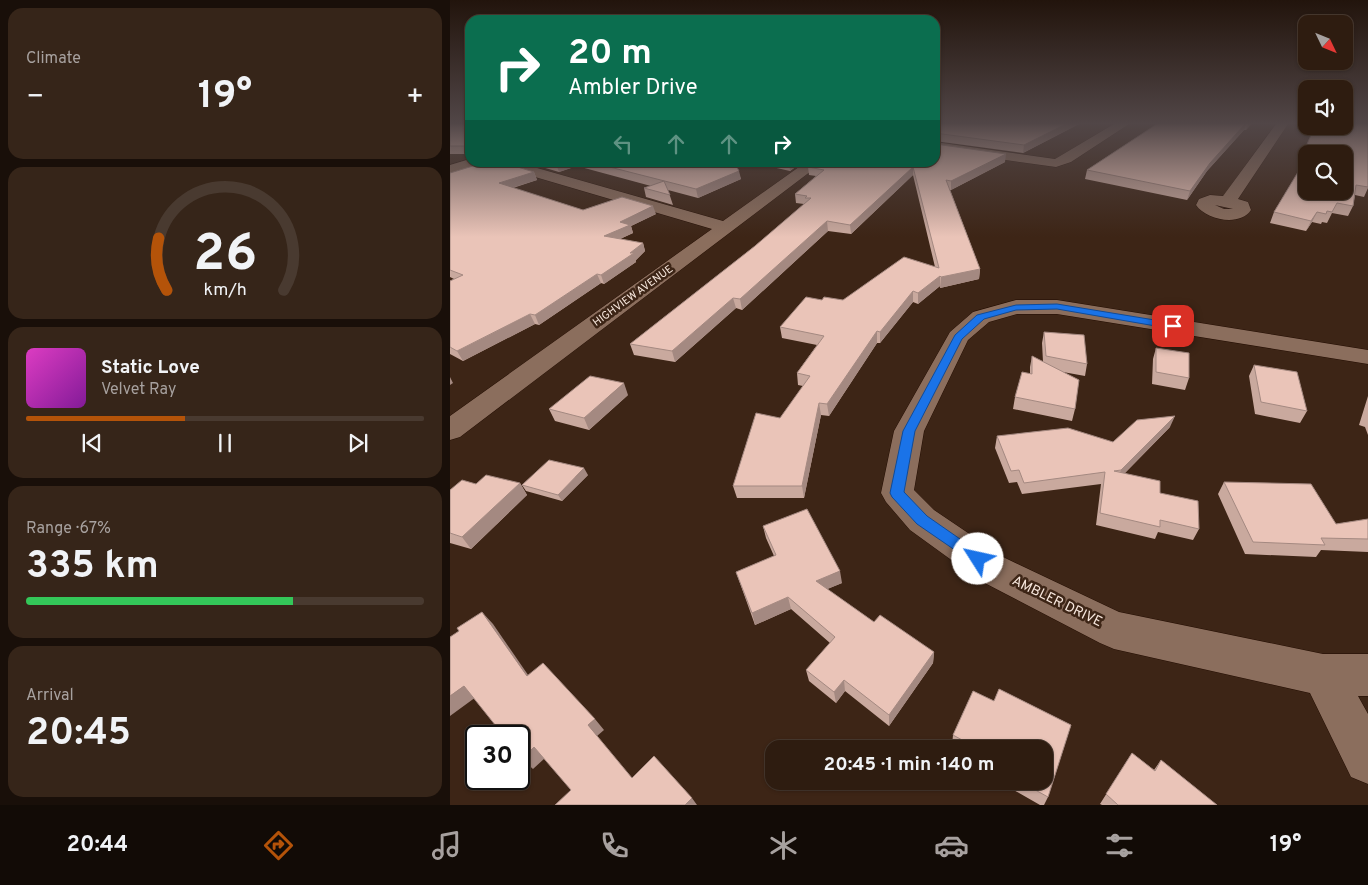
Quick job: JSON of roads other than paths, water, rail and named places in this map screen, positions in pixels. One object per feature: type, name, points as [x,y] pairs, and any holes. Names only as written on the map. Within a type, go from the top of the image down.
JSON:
[{"type":"street","points":[[1046,162],[1060,162]]},
{"type":"street","points":[[1228,201],[1256,162]]},
{"type":"street","points":[[450,170],[465,165]]},
{"type":"street","points":[[516,167],[727,228]]},
{"type":"street","name":"HIGHVIEW AVENUE","points":[[450,430],[809,167]]},
{"type":"street","name":"AMBLER DRIVE","points":[[1368,357],[1057,306],[1016,307],[981,317],[958,337],[909,431],[897,493],[922,520],[992,569],[1114,630],[1324,675],[1368,675]]},
{"type":"street","points":[[1324,675],[1368,760]]}]
